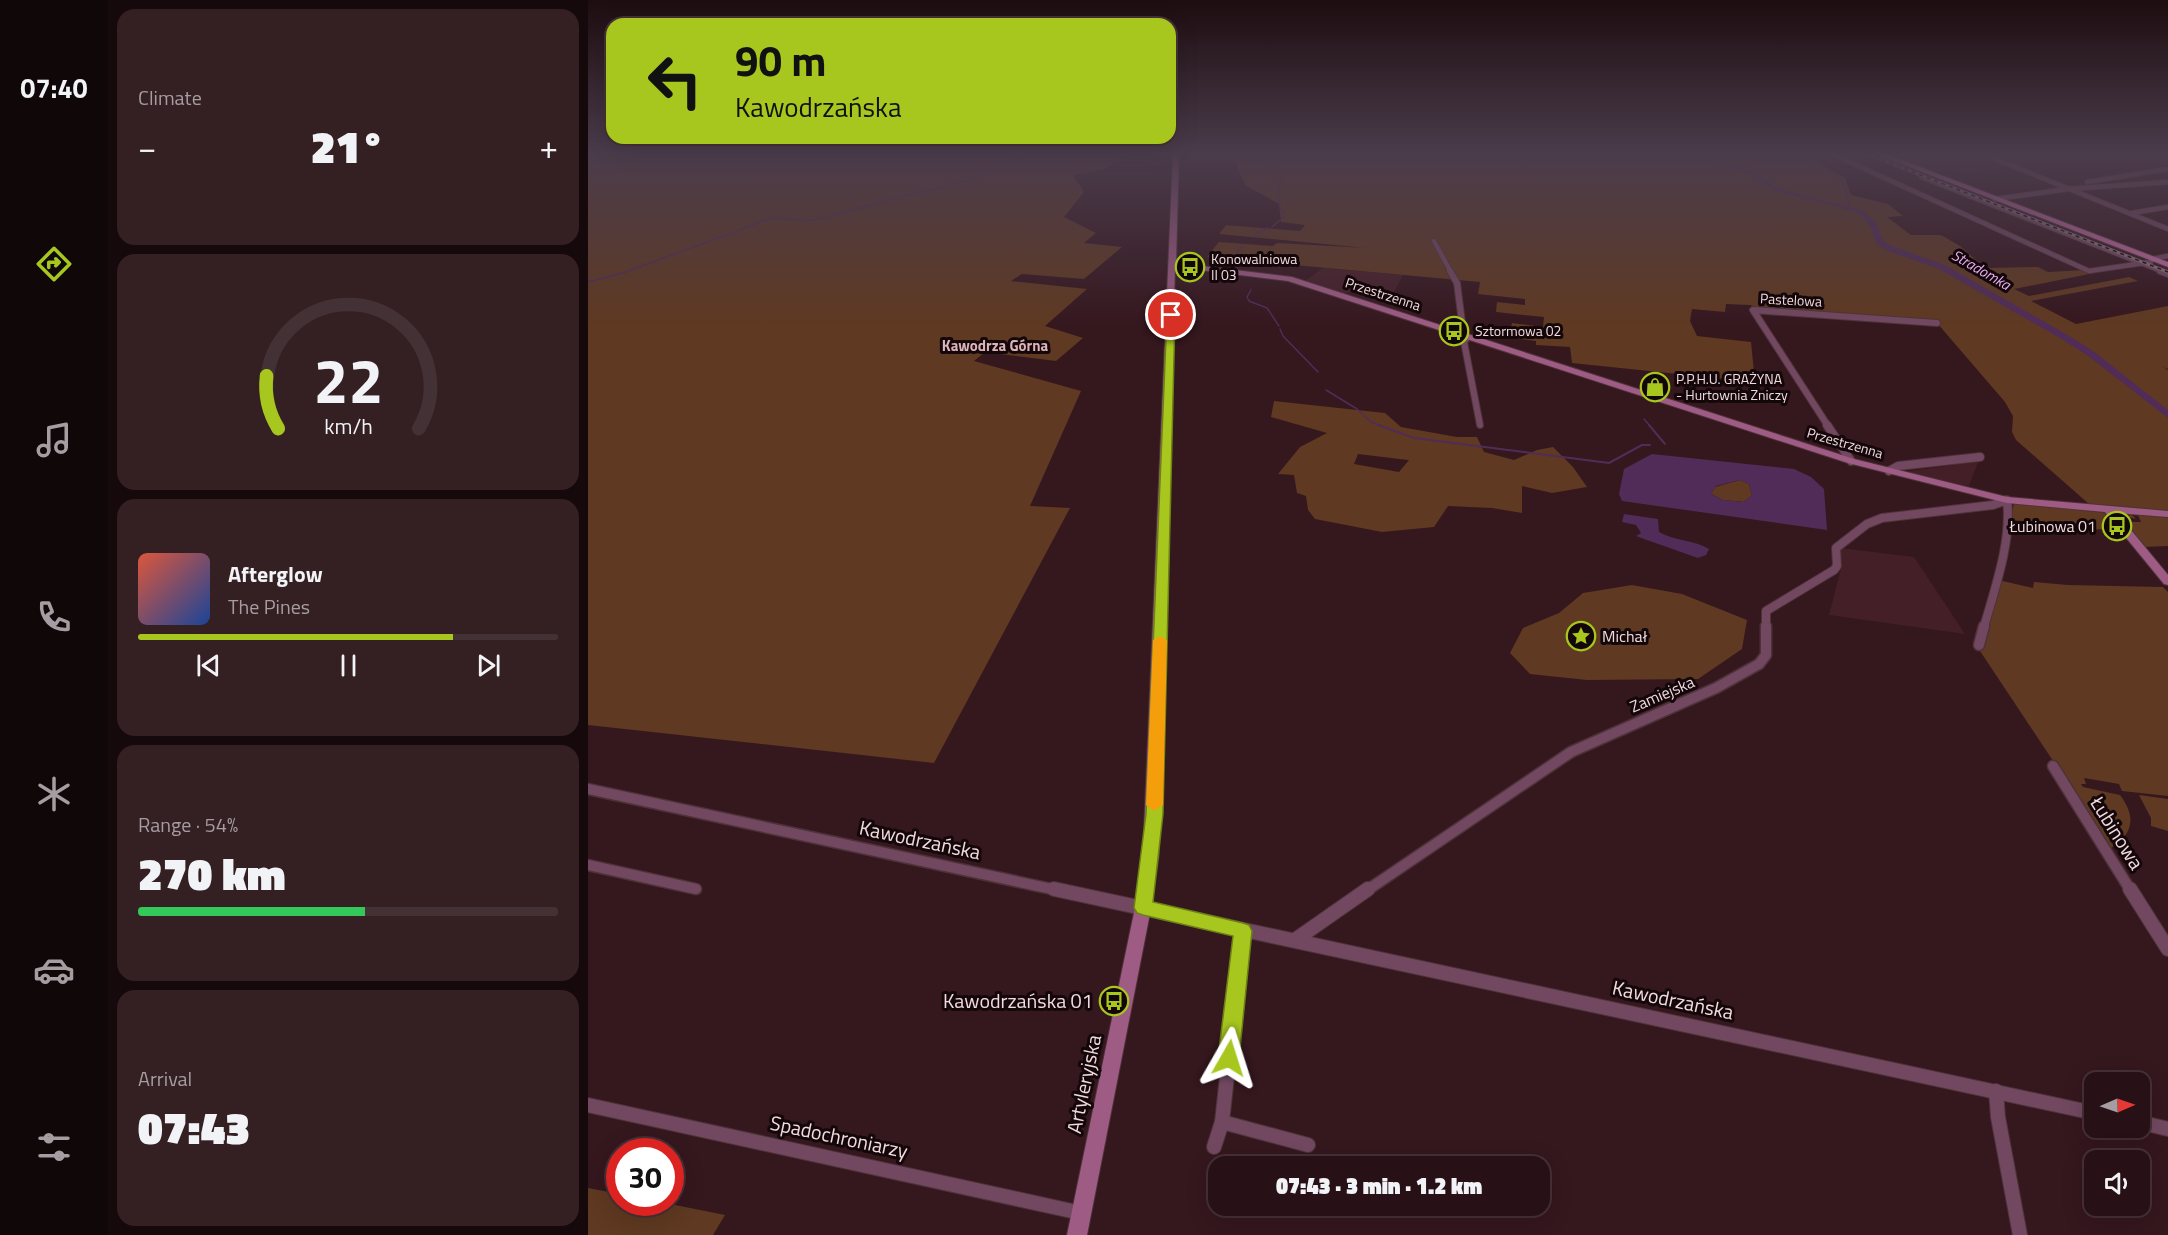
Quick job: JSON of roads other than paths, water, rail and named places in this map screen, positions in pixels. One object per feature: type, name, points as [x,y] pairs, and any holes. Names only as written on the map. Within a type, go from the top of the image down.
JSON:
[{"type":"main road","points":[[2027,212],[2168,267]]},
{"type":"main road","points":[[2064,226],[2168,267]]},
{"type":"street","name":"Artyleryjska","points":[[1077,1235],[1143,908],[1154,814],[1174,212]]},
{"type":"street","points":[[1959,212],[2089,271],[2141,264],[2168,256]]},
{"type":"street","points":[[2009,212],[2168,274]]},
{"type":"street","points":[[2126,212],[2168,229]]},
{"type":"street","points":[[2130,213],[2139,212]]},
{"type":"street","points":[[2086,236],[2152,260]]},
{"type":"street","points":[[1434,241],[1457,283],[1476,418],[1480,425]]},
{"type":"street","name":"Przestrzenna","points":[[1173,265],[1279,276],[1851,462],[2007,500],[2168,514]]},
{"type":"street","name":"Pastelowa","points":[[1851,462],[1753,310],[1937,323]]},
{"type":"street","name":"Przestrzenna","points":[[1889,471],[1899,466],[1980,457]]},
{"type":"street","points":[[1979,645],[2002,548],[2008,512],[2007,500]]},
{"type":"street","name":"Zamiejska","points":[[1295,940],[1473,816],[1571,752],[1634,722],[1723,685],[1759,664],[1766,655],[1766,611],[1834,570],[1837,566],[1836,548],[1867,524],[1893,516],[1994,505],[2007,500]]},
{"type":"street","points":[[2109,510],[2168,582]]},
{"type":"street","name":"Łubinowa","points":[[2053,766],[2168,949]]},
{"type":"street","name":"Kawodrzańska","points":[[588,789],[2084,1111]]},
{"type":"street","points":[[588,865],[696,889]]},
{"type":"street","points":[[1214,1147],[1222,1122],[1243,931]]},
{"type":"street","points":[[1996,1091],[1998,1117],[2020,1235]]},
{"type":"street","name":"Spadochroniarzy","points":[[588,1105],[1081,1213]]},
{"type":"street","points":[[1222,1122],[1308,1145]]},
{"type":"street","points":[[2150,1125],[2168,1129]]},
{"type":"waterway","points":[[588,282],[626,272],[772,218],[813,220],[845,212]]},
{"type":"waterway","name":"Stradomka","points":[[1860,212],[1872,223],[1880,242],[1891,249],[1942,267],[2063,336],[2090,353],[2168,415]]},
{"type":"waterway","points":[[1272,227],[1284,217]]},
{"type":"waterway","points":[[1258,233],[1268,228]]},
{"type":"waterway","points":[[1237,269],[1237,252],[1243,245]]},
{"type":"waterway","points":[[1236,282],[1237,272]]},
{"type":"waterway","points":[[1251,290],[1247,297],[1249,301],[1267,308],[1279,326]]},
{"type":"waterway","points":[[1280,329],[1283,336],[1318,372]]},
{"type":"waterway","points":[[1326,390],[1357,409],[1371,422],[1382,426]]},
{"type":"waterway","points":[[1644,419],[1650,426]]},
{"type":"waterway","points":[[1378,425],[1414,438],[1609,463],[1642,445],[1650,445]]},
{"type":"waterway","points":[[1649,425],[1665,444]]},
{"type":"railway","points":[[2014,212],[2168,272]]},
{"type":"place","name":"Konowalniowa II 03","points":[[1190,267]]},
{"type":"place","name":"Sztormowa 02","points":[[1454,331]]},
{"type":"place","name":"P.P.H.U. GRAŻYNA - Hurtownia Zniczy","points":[[1655,387]]},
{"type":"place","name":"Łubinowa 01","points":[[2117,526]]},
{"type":"place","name":"Michał","points":[[1581,636]]},
{"type":"place","name":"Kawodrzańska 01","points":[[1114,1001]]},
{"type":"district","name":"Kawodrza Górna","points":[[995,346]]}]
